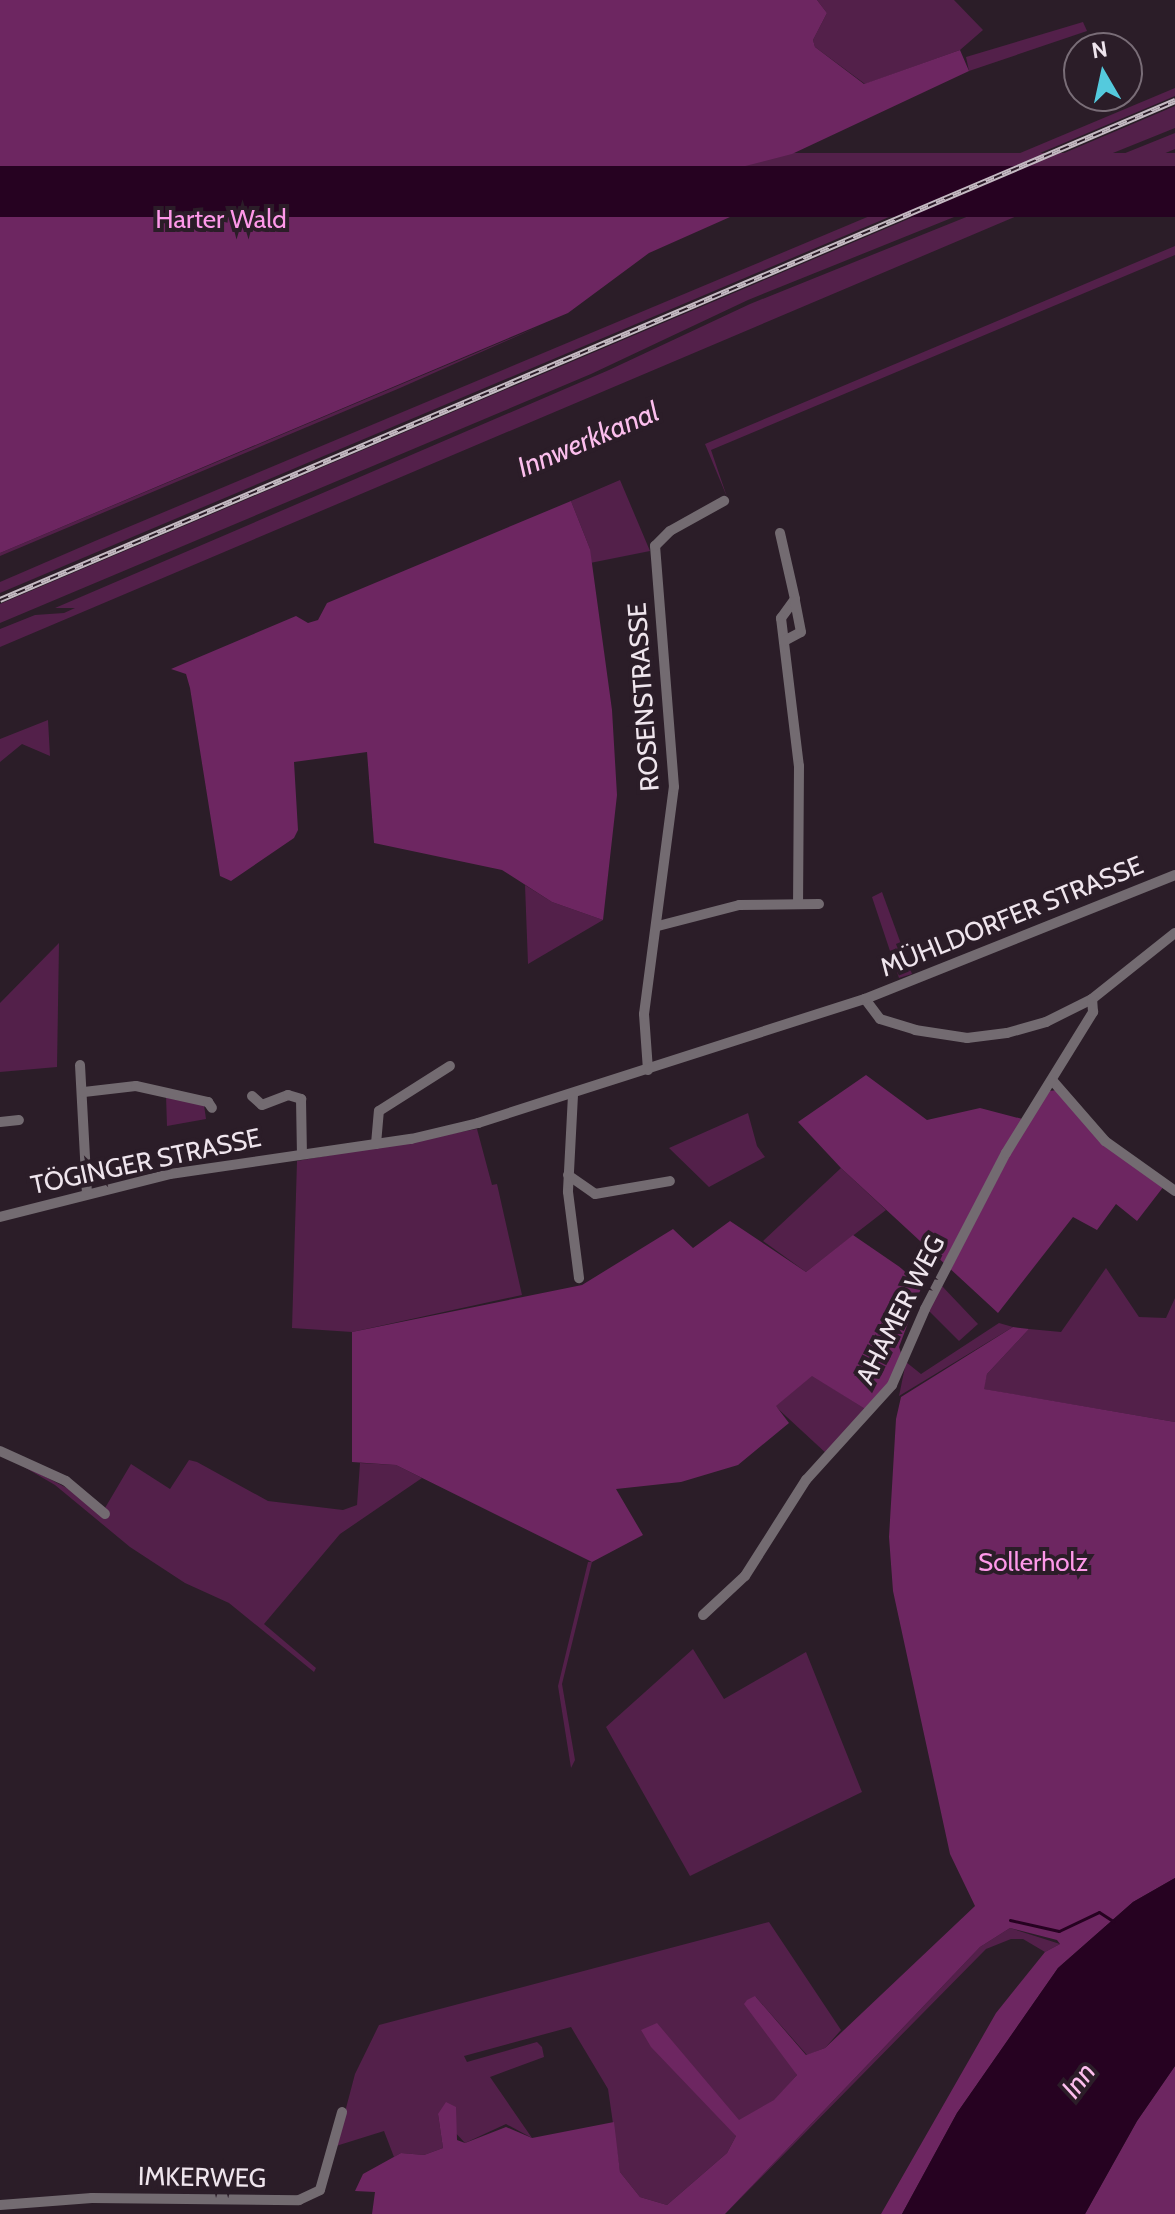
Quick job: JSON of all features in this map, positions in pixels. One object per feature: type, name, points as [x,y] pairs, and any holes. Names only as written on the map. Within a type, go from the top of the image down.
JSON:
[{"type":"street","name":"ROSENSTRASSE","points":[[648,1070],[644,1014],[658,926],[675,774],[655,546],[670,531],[724,501]]},
{"type":"street","points":[[780,533],[801,632],[784,641]]},
{"type":"street","points":[[795,602],[781,618],[799,766],[798,901]]},
{"type":"street","name":"MÜHLDORFER STRASSE","points":[[556,1100],[865,999],[1175,875]]},
{"type":"street","points":[[658,926],[720,909],[798,901],[819,904]]},
{"type":"street","name":"MÜHLDORFER STRASSE","points":[[865,999],[880,1019],[967,1038],[1025,1029],[1092,999],[1175,933]]},
{"type":"street","name":"AHAMER WEG","points":[[703,1615],[745,1576],[806,1480],[885,1395],[1006,1153],[1093,1012],[1092,999]]},
{"type":"street","points":[[80,1065],[84,1092],[87,1193]]},
{"type":"street","points":[[376,1144],[379,1111],[450,1066]]},
{"type":"street","points":[[1052,1080],[1105,1141],[1175,1191]]},
{"type":"street","points":[[84,1092],[136,1086],[208,1102],[212,1108]]},
{"type":"street","name":"TÖGINGER STRASSE","points":[[252,1096],[262,1105],[288,1095],[301,1099],[302,1154]]},
{"type":"street","points":[[573,1095],[568,1175],[579,1278]]},
{"type":"street","name":"TÖGINGER STRASSE","points":[[0,1217],[87,1193],[444,1132],[556,1100]]},
{"type":"street","points":[[0,1122],[19,1120]]},
{"type":"street","points":[[568,1175],[595,1194],[670,1181]]},
{"type":"street","points":[[0,1451],[66,1481],[105,1514]]},
{"type":"street","name":"IMKERWEG","points":[[0,2205],[92,2198],[299,2200],[320,2190],[342,2112]]},
{"type":"shaded area","points":[[817,0],[954,0],[983,30],[960,50],[865,84],[815,47],[813,40],[827,13]]},
{"type":"shaded area","points":[[1083,22],[1087,31],[1063,32],[1063,39],[969,71],[966,57]]},
{"type":"shaded area","points":[[1175,88],[1175,96],[1143,110],[1143,101]]},
{"type":"shaded area","points":[[1175,106],[1175,128],[748,300],[591,374],[0,623],[0,604]]},
{"type":"shaded area","points":[[1118,112],[1137,112],[0,593],[0,582]]},
{"type":"shaded area","points":[[1175,133],[1175,149],[0,647],[0,629],[35,615],[64,613],[75,608],[55,608],[609,370],[750,304]]},
{"type":"shaded area","points":[[0,153],[1175,153],[1175,166],[0,166]]},
{"type":"shaded area","points":[[1175,246],[1175,255],[711,450],[727,497],[705,444]]},
{"type":"shaded area","points":[[540,326],[400,388],[0,556],[0,553]]},
{"type":"shaded area","points":[[620,480],[650,551],[590,563],[590,549],[571,501]]},
{"type":"shaded area","points":[[48,720],[50,756],[22,744],[0,762],[0,739]]},
{"type":"shaded area","points":[[525,885],[552,902],[603,920],[528,964]]},
{"type":"shaded area","points":[[882,892],[912,974],[899,978],[872,897]]},
{"type":"shaded area","points":[[59,943],[57,1067],[0,1072],[0,1003]]},
{"type":"shaded area","points":[[166,1095],[204,1105],[206,1119],[167,1126]]},
{"type":"shaded area","points":[[748,1113],[757,1146],[765,1157],[709,1187],[669,1148]]},
{"type":"shaded area","points":[[477,1129],[492,1185],[497,1184],[522,1295],[352,1332],[292,1328],[297,1161]]},
{"type":"shaded area","points":[[841,1168],[886,1210],[806,1272],[763,1241]]},
{"type":"shaded area","points":[[1106,1268],[1139,1317],[1166,1318],[1175,1298],[1175,1422],[983,1389],[987,1374],[1029,1329],[1061,1332]]},
{"type":"shaded area","points":[[941,1285],[978,1324],[959,1341],[928,1310]]},
{"type":"shaded area","points":[[999,1323],[1013,1327],[899,1396],[906,1362],[921,1374]]},
{"type":"shaded area","points":[[812,1375],[870,1412],[828,1455],[775,1406]]},
{"type":"shaded area","points":[[0,1453],[105,1508],[131,1464],[170,1489],[189,1460],[268,1501],[343,1510],[357,1505],[360,1463],[396,1465],[422,1478],[340,1534],[264,1624],[316,1668],[314,1672],[229,1603],[185,1583],[130,1547],[55,1485]]},
{"type":"shaded area","points":[[588,1562],[592,1562],[562,1684],[575,1760],[571,1768],[558,1686]]},
{"type":"shaded area","points":[[693,1649],[724,1699],[806,1652],[862,1792],[690,1876],[606,1727]]},
{"type":"shaded area","points":[[769,1922],[841,2030],[825,2048],[807,2055],[755,1996],[797,2075],[775,2100],[732,2126],[736,2136],[727,2153],[667,2205],[640,2197],[620,2172],[608,2089],[571,2027],[464,2056],[467,2062],[537,2042],[542,2047],[544,2057],[490,2077],[532,2138],[506,2124],[465,2143],[438,2114],[443,2148],[424,2155],[401,2153],[394,2157],[384,2131],[336,2146],[355,2074],[379,2025]]},
{"type":"shaded area","points":[[1010,1928],[1060,1944],[1045,1952],[1023,1939],[1011,1939],[986,1949],[725,2214],[980,1947]]},
{"type":"green space","name":"Harter Wald","points":[[0,0],[817,0],[827,13],[813,40],[815,47],[864,84],[960,50],[969,71],[792,154],[714,174],[710,183],[730,217],[649,253],[568,313],[0,553]]},
{"type":"green space","points":[[571,501],[590,549],[612,710],[617,795],[603,920],[552,902],[502,870],[374,843],[367,752],[294,762],[298,830],[294,838],[231,881],[220,876],[190,688],[186,674],[171,669],[296,616],[308,623],[318,620],[327,603]]},
{"type":"green space","points":[[866,1075],[927,1120],[980,1108],[1030,1121],[1049,1091],[1057,1090],[1087,1125],[1164,1186],[1137,1221],[1116,1204],[1097,1230],[1073,1217],[998,1313],[841,1168],[798,1122]]},
{"type":"green space","points":[[730,1221],[806,1272],[853,1235],[923,1283],[899,1347],[903,1359],[870,1412],[812,1376],[776,1406],[789,1423],[738,1465],[681,1482],[616,1489],[643,1535],[592,1562],[396,1465],[352,1462],[352,1332],[582,1285],[673,1229],[693,1248]]},
{"type":"green space","name":"Sollerholz","points":[[1013,1327],[1029,1329],[987,1374],[984,1389],[1175,1422],[1175,1878],[1133,1902],[1058,1968],[957,2113],[902,2214],[881,2214],[996,2013],[1045,1952],[1060,1944],[1057,1940],[1010,1928],[980,1947],[725,2214],[372,2214],[375,2192],[355,2191],[363,2174],[401,2153],[424,2155],[443,2148],[438,2114],[446,2102],[456,2107],[457,2140],[465,2143],[506,2127],[532,2138],[614,2122],[620,2172],[640,2197],[667,2205],[727,2153],[736,2136],[651,2047],[641,2030],[657,2023],[739,2120],[774,2100],[797,2075],[744,2004],[747,2000],[755,1996],[806,2055],[825,2048],[975,1906],[950,1854],[893,1591],[889,1537],[896,1419],[901,1397]]},
{"type":"green space","points":[[1175,2066],[1175,2214],[1085,2214],[1137,2121]]},
{"type":"water","points":[[0,166],[1175,166],[1175,217],[0,217]]},
{"type":"water","name":"Inn","points":[[1175,1878],[1175,2066],[1137,2121],[1085,2214],[902,2214],[957,2113],[1058,1968],[1133,1902]]},
{"type":"waterway","points":[[1010,1920],[1059,1931],[1099,1912],[1113,1921]]},
{"type":"railway","points":[[0,600],[1175,101]]},
{"type":"water label","name":"Innwerkkanal","points":[[588,439]]}]
